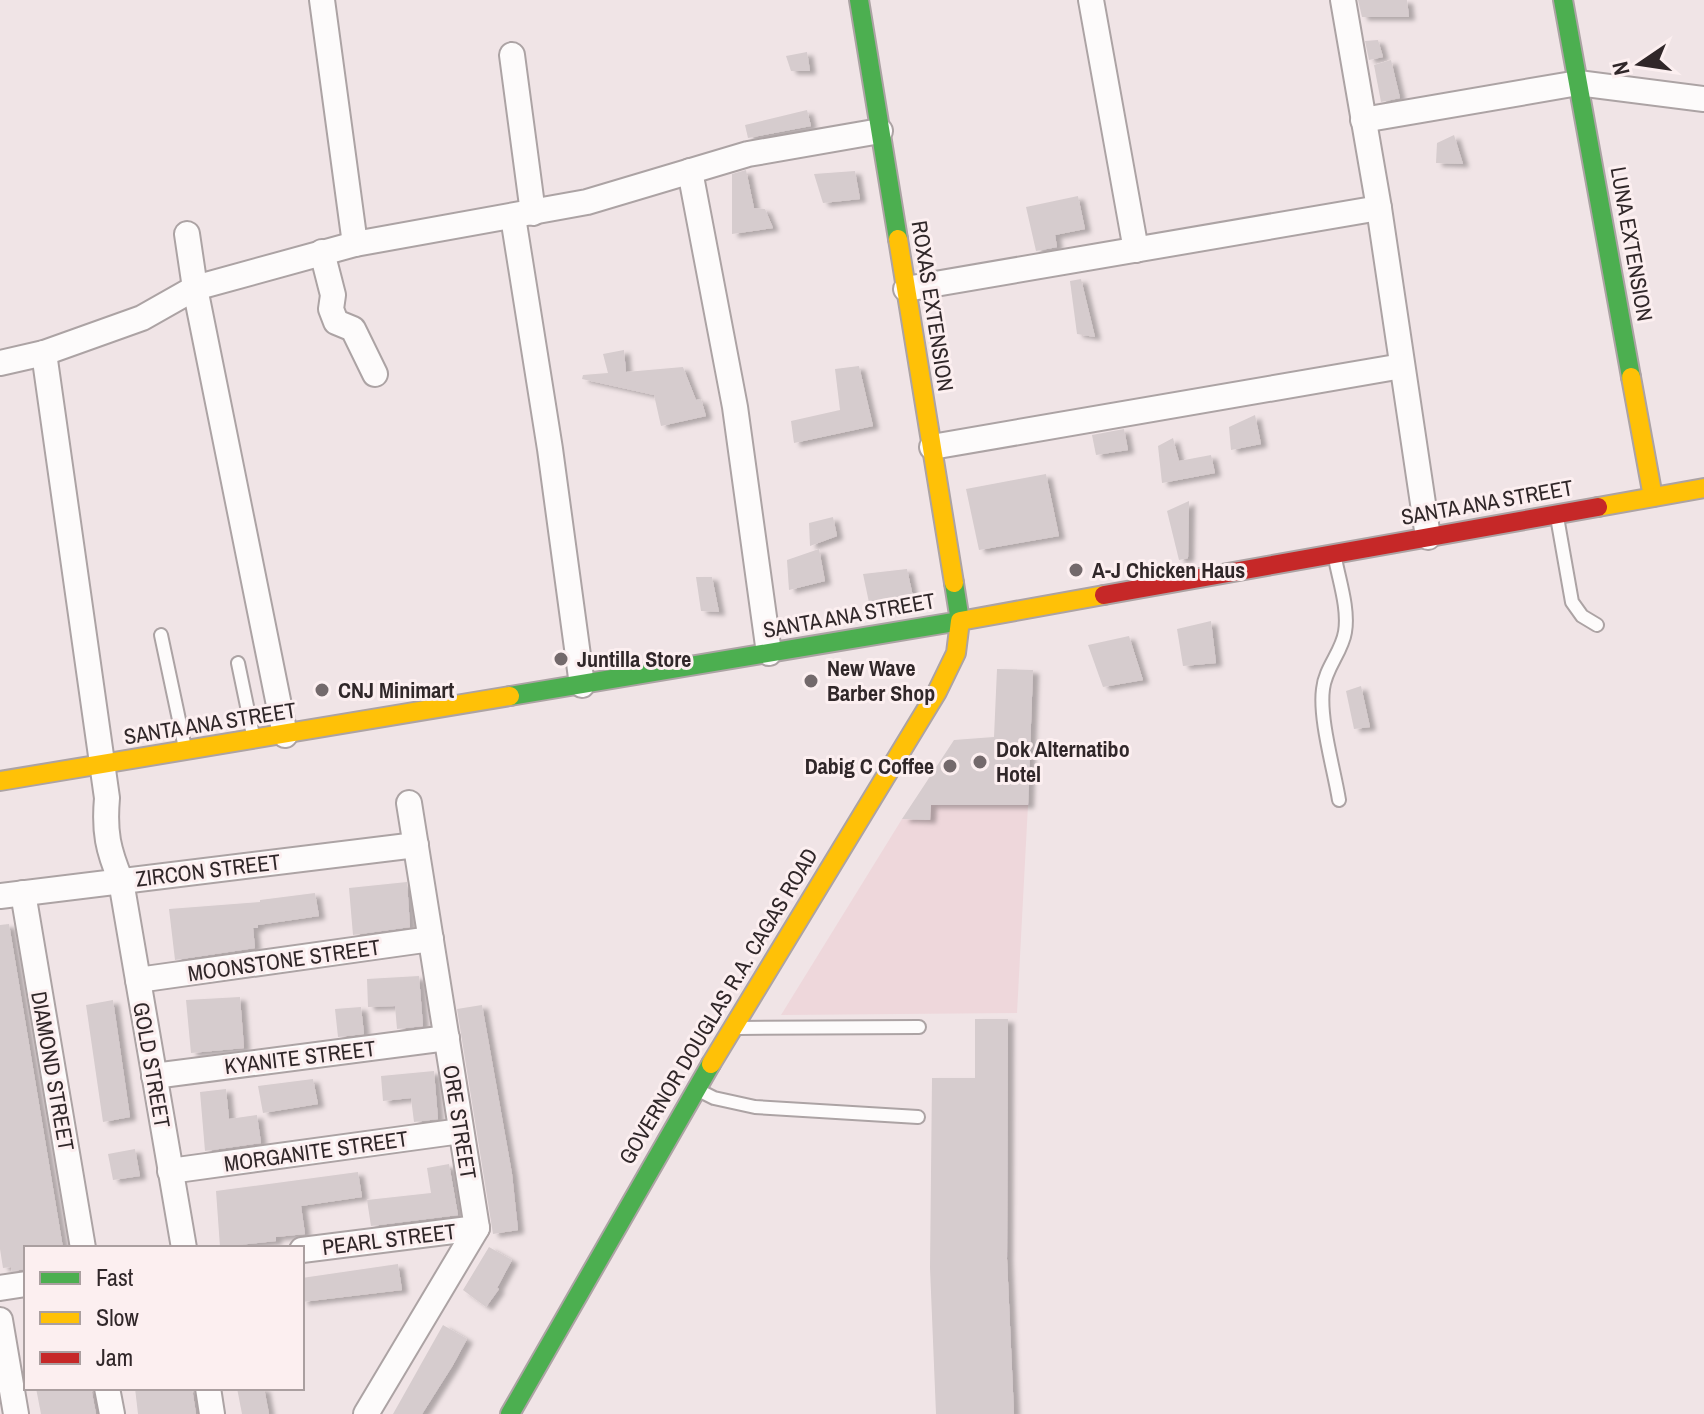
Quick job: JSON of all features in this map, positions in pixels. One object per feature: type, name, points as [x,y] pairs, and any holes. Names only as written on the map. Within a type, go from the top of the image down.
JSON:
[{"type":"main road","name":"ROXAS EXTENSION","points":[[859,0],[960,621]]},
{"type":"main road","name":"LUNA EXTENSION","points":[[1563,0],[1653,497]]},
{"type":"main road","name":"SANTA ANA STREET","points":[[0,781],[960,621],[1704,488]]},
{"type":"main road","name":"GOVERNOR DOUGLAS R.A. CAGAS ROAD","points":[[510,1414],[695,1088],[937,692],[956,653],[960,621]]},
{"type":"street","points":[[322,0],[355,244]]},
{"type":"street","points":[[1091,0],[1136,250]]},
{"type":"street","points":[[1343,0],[1379,208],[1428,537]]},
{"type":"street","points":[[512,55],[523,215],[582,685]]},
{"type":"street","points":[[1363,120],[1578,83],[1704,99]]},
{"type":"street","points":[[0,363],[44,353],[142,318],[195,288],[322,252],[587,202],[748,154],[880,131]]},
{"type":"street","points":[[690,171],[735,407],[769,653]]},
{"type":"street","points":[[906,289],[1379,208]]},
{"type":"street","points":[[187,234],[195,288],[285,735]]},
{"type":"street","points":[[322,252],[336,322],[353,329],[375,374]]},
{"type":"street","name":"GOLD STREET","points":[[44,353],[101,765],[107,798],[120,822],[125,849],[121,881],[184,1246]]},
{"type":"street","points":[[932,447],[1402,366]]},
{"type":"street","name":"ORE STREET","points":[[409,803],[477,1228]]},
{"type":"street","name":"ZIRCON STREET","points":[[12,895],[416,845]]},
{"type":"street","name":"DIAMOND STREET","points":[[12,895],[83,1246]]},
{"type":"street","name":"MOONSTONE STREET","points":[[138,980],[431,939]]},
{"type":"street","name":"KYANITE STREET","points":[[154,1076],[447,1038]]},
{"type":"street","name":"MORGANITE STREET","points":[[170,1171],[461,1131]]},
{"type":"street","points":[[366,1414],[477,1228]]},
{"type":"street","name":"PEARL STREET","points":[[304,1250],[477,1228]]},
{"type":"street","points":[[0,1288],[24,1284]]},
{"type":"street","points":[[0,1320],[16,1414]]},
{"type":"street","points":[[107,1390],[112,1414]]},
{"type":"street","points":[[208,1390],[212,1414]]},
{"type":"lane","points":[[1557,514],[1572,602],[1582,616],[1597,625]]},
{"type":"lane","points":[[1334,554],[1346,631],[1328,671],[1323,700],[1339,800]]},
{"type":"lane","points":[[161,635],[186,751]]},
{"type":"lane","points":[[238,663],[254,740]]},
{"type":"lane","points":[[731,1028],[919,1027]]},
{"type":"lane","points":[[695,1088],[714,1098],[755,1107],[918,1117]]},
{"type":"shaded area","points":[[931,805],[1028,805],[1017,1013],[781,1015],[902,819],[929,820]]},
{"type":"building","points":[[1358,0],[1407,0],[1409,17],[1362,17]]},
{"type":"building","points":[[1378,40],[1383,57],[1369,60],[1365,41]]},
{"type":"building","points":[[807,52],[810,71],[791,71],[786,56]]},
{"type":"building","points":[[1391,60],[1400,98],[1381,102],[1374,65]]},
{"type":"building","points":[[807,110],[811,126],[748,138],[745,125]]},
{"type":"building","points":[[1454,135],[1463,164],[1436,163],[1437,143]]},
{"type":"building","points":[[746,170],[754,208],[765,209],[773,228],[732,234],[732,174]]},
{"type":"building","points":[[855,171],[860,199],[823,203],[814,174]]},
{"type":"building","points":[[1078,196],[1085,229],[1055,235],[1057,247],[1036,251],[1026,207]]},
{"type":"building","points":[[1081,279],[1095,337],[1077,334],[1070,281]]},
{"type":"building","points":[[624,350],[626,372],[683,367],[696,400],[701,399],[706,416],[661,426],[654,395],[582,379],[583,375],[608,373],[603,354]]},
{"type":"building","points":[[859,366],[873,426],[794,443],[791,421],[840,410],[835,369]]},
{"type":"building","points":[[1255,415],[1261,444],[1231,450],[1229,427]]},
{"type":"building","points":[[1124,429],[1128,450],[1096,455],[1092,435]]},
{"type":"building","points":[[1173,438],[1179,461],[1211,455],[1215,473],[1162,483],[1158,446]]},
{"type":"building","points":[[1046,474],[1059,536],[979,550],[966,489]]},
{"type":"building","points":[[1189,501],[1188,558],[1179,560],[1167,511]]},
{"type":"building","points":[[833,517],[837,536],[810,546],[809,523]]},
{"type":"building","points":[[819,549],[825,581],[789,590],[787,560]]},
{"type":"building","points":[[907,569],[915,606],[871,612],[863,574]]},
{"type":"building","points":[[696,577],[712,577],[719,612],[701,611]]},
{"type":"building","points":[[1211,621],[1216,663],[1183,666],[1177,629]]},
{"type":"building","points":[[1129,636],[1143,680],[1103,687],[1088,645]]},
{"type":"building","points":[[997,669],[1033,670],[1028,805],[931,805],[930,820],[902,819],[954,740],[994,737]]},
{"type":"building","points":[[1361,686],[1370,727],[1354,729],[1346,691]]},
{"type":"building","points":[[407,882],[410,927],[353,935],[349,888]]},
{"type":"building","points":[[315,893],[319,916],[258,925],[258,928],[253,928],[255,948],[175,960],[169,909],[260,902]]},
{"type":"building","points":[[9,924],[63,1246],[24,1246],[24,1269],[12,1271],[11,1267],[3,1268],[0,1249],[0,925]]},
{"type":"building","points":[[419,976],[423,1026],[397,1029],[395,1006],[368,1007],[367,979]]},
{"type":"building","points":[[240,997],[244,1048],[191,1053],[186,1000]]},
{"type":"building","points":[[113,1000],[130,1117],[103,1122],[86,1005]]},
{"type":"building","points":[[482,1005],[512,1174],[518,1230],[493,1234],[457,1009]]},
{"type":"building","points":[[361,1007],[364,1034],[338,1037],[335,1009]]},
{"type":"building","points":[[975,1019],[1008,1019],[1007,1259],[1014,1414],[936,1414],[930,1268],[932,1078],[975,1078]]},
{"type":"building","points":[[434,1071],[438,1119],[414,1122],[411,1098],[383,1101],[381,1076]]},
{"type":"building","points":[[313,1079],[318,1104],[263,1113],[258,1086]]},
{"type":"building","points":[[226,1089],[229,1119],[257,1115],[261,1143],[205,1151],[200,1092]]},
{"type":"building","points":[[135,1149],[140,1176],[113,1180],[108,1154]]},
{"type":"building","points":[[449,1164],[458,1215],[371,1226],[367,1200],[431,1193],[427,1168]]},
{"type":"building","points":[[358,1172],[362,1197],[301,1206],[305,1234],[276,1237],[276,1241],[220,1246],[216,1191]]},
{"type":"building","points":[[489,1247],[512,1260],[499,1289],[486,1307],[463,1290]]},
{"type":"building","points":[[398,1264],[402,1290],[304,1302],[304,1278]]},
{"type":"building","points":[[443,1325],[467,1339],[453,1365],[422,1414],[393,1414]]},
{"type":"building","points":[[36,1390],[91,1390],[96,1414],[41,1414]]},
{"type":"building","points":[[135,1390],[192,1390],[196,1414],[138,1414]]},
{"type":"building","points":[[237,1390],[264,1390],[269,1414],[242,1414]]},
{"type":"traffic: fast","points":[[859,0],[898,239]]},
{"type":"traffic: fast","points":[[1563,0],[1631,377]]},
{"type":"traffic: fast","points":[[510,696],[960,621],[954,583]]},
{"type":"traffic: fast","points":[[510,1414],[711,1064]]},
{"type":"traffic: slow","points":[[898,239],[954,583]]},
{"type":"traffic: slow","points":[[1631,377],[1653,497]]},
{"type":"traffic: slow","points":[[1598,507],[1704,488]]},
{"type":"traffic: slow","points":[[711,1064],[937,692],[956,653],[960,621],[1104,595]]},
{"type":"traffic: slow","points":[[0,781],[510,696]]},
{"type":"traffic: jam","points":[[1104,595],[1598,507]]},
{"type":"place","name":"A-J Chicken Haus","points":[[1076,570]]},
{"type":"place","name":"Juntilla Store","points":[[561,659]]},
{"type":"place","name":"New Wave Barber Shop","points":[[811,681]]},
{"type":"place","name":"CNJ Minimart","points":[[322,690]]},
{"type":"place","name":"Dok Alternatibo Hotel","points":[[980,762]]},
{"type":"place","name":"Dabig C Coffee","points":[[950,766]]}]
